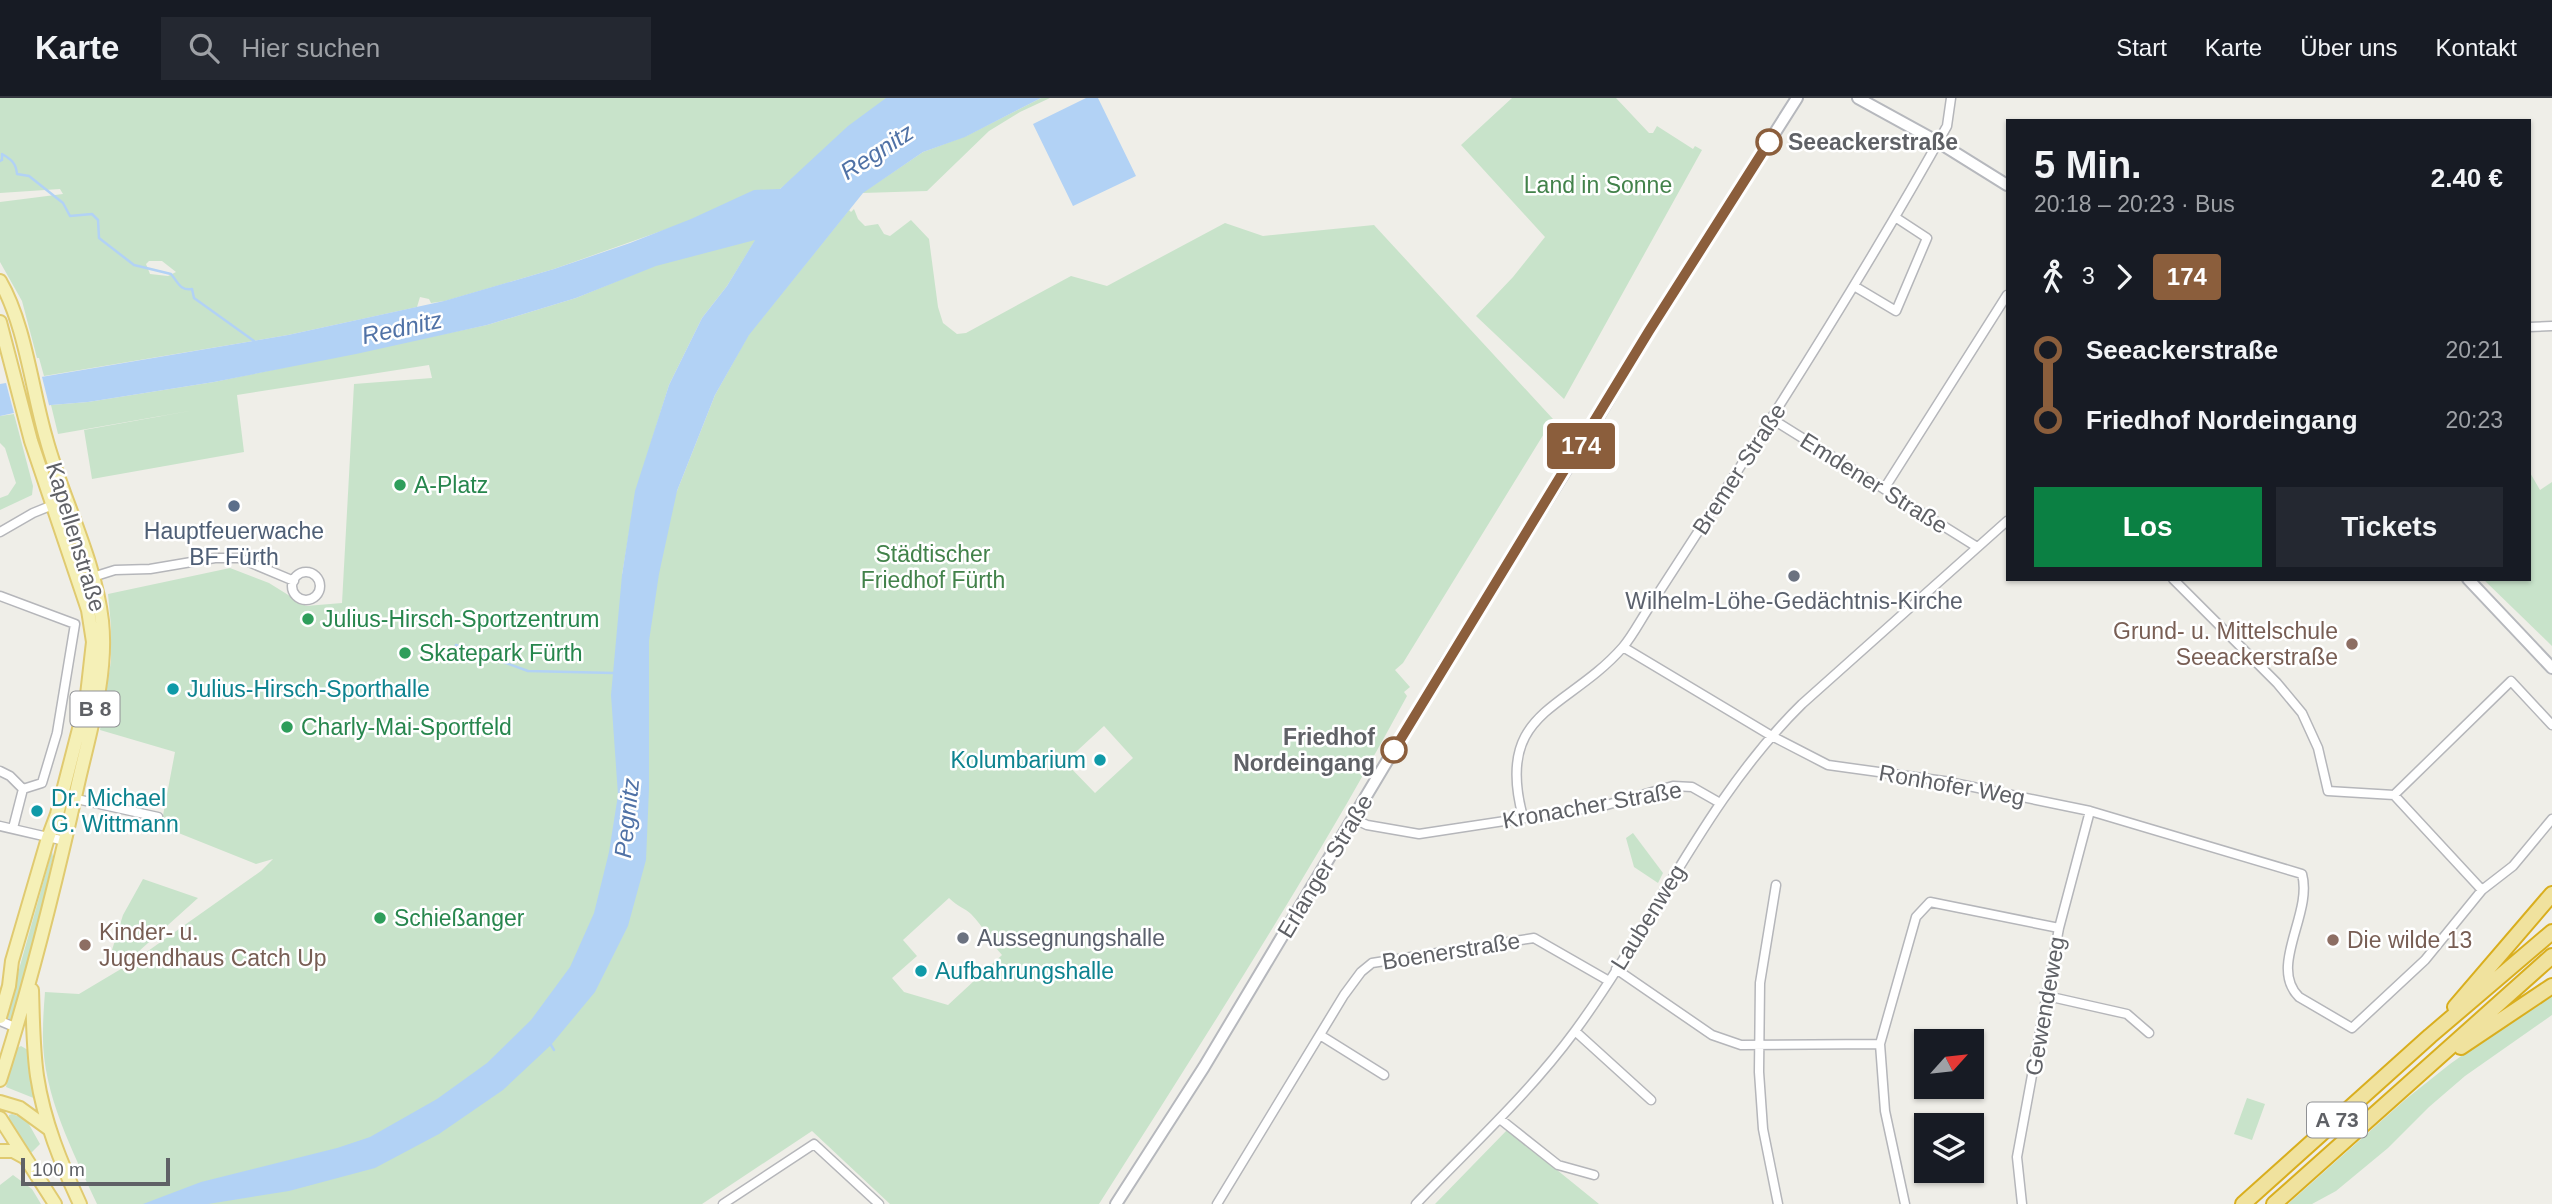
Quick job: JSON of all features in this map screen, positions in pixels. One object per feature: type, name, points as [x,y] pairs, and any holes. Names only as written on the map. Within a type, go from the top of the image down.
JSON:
[{"type":"highway","points":[[2430,1036],[2552,894]]},
{"type":"highway","name":"A 73","points":[[2243,1204],[2430,1036],[2552,932]]},
{"type":"highway","name":"A 73","points":[[2274,1204],[2552,956]]},
{"type":"highway","points":[[2425,1071],[2552,986]]},
{"type":"main road","name":"Erlanger Straße","points":[[1116,1204],[1195,1082],[1447,661],[1649,331],[1797,98]]},
{"type":"main road","points":[[1858,98],[1938,142],[2006,184]]},
{"type":"main road","name":"Kapellenstraße","points":[[0,281],[13,310],[86,578]]},
{"type":"main road","name":"Kapellenstraße","points":[[0,322],[51,505],[102,618],[101,669],[69,797],[65,841],[31,979],[0,1080]]},
{"type":"main road","points":[[2470,581],[2552,668]]},
{"type":"main road","name":"Kapellenstraße","points":[[0,1019],[9,986],[12,961],[48,838],[69,797]]},
{"type":"main road","name":"Kapellenstraße","points":[[0,984],[12,961]]},
{"type":"main road","points":[[31,979],[36,1066],[50,1133],[80,1204]]},
{"type":"main road","points":[[0,1102],[20,1108],[50,1133]]},
{"type":"main road","points":[[0,1118],[55,1204]]},
{"type":"main road","points":[[0,1151],[13,1151],[26,1159]]},
{"type":"street","name":"Bremer Straße","points":[[1523,817],[1516,792],[1517,762],[1526,732],[1541,713],[1587,680],[1623,647],[1772,419],[1854,286],[1947,126],[1951,98]]},
{"type":"street","points":[[1854,286],[1896,311],[1927,238],[1895,217]]},
{"type":"street","points":[[1884,489],[2006,297]]},
{"type":"street","points":[[2531,327],[2552,326]]},
{"type":"street","name":"Emdener Straße","points":[[1772,419],[1977,547]]},
{"type":"street","points":[[0,532],[65,499]]},
{"type":"street","points":[[1720,803],[1770,735],[2006,522]]},
{"type":"street","points":[[86,578],[115,570],[150,569],[215,558],[239,558],[293,581]]},
{"type":"street","points":[[2175,581],[2250,655],[2302,713],[2318,748],[2328,792],[2394,795],[2482,890],[2513,866],[2552,819]]},
{"type":"street","points":[[0,596],[75,624],[57,733],[46,771],[41,783],[23,789]]},
{"type":"street","name":"Ronhofer Weg","points":[[1623,647],[1770,735],[1828,765],[1944,780],[2090,811],[2302,874],[2305,892],[2286,970],[2292,990],[2299,997],[2352,1028],[2425,960],[2482,890]]},
{"type":"street","points":[[2394,795],[2511,681],[2552,725]]},
{"type":"street","points":[[0,771],[10,776],[23,789]]},
{"type":"street","name":"Kronacher Straße","points":[[1354,819],[1367,825],[1419,834],[1623,802],[1673,786],[1692,787],[1720,803]]},
{"type":"street","points":[[13,828],[23,789]]},
{"type":"street","points":[[69,797],[158,817]]},
{"type":"street","name":"Laubenweg","points":[[1416,1204],[1526,1092],[1575,1031],[1720,803]]},
{"type":"street","name":"Gewendeweg","points":[[2022,1204],[2017,1157],[2059,928],[2090,811]]},
{"type":"street","points":[[0,826],[65,841]]},
{"type":"street","points":[[1776,885],[1760,982],[1759,1072],[1763,1129],[1778,1204]]},
{"type":"street","points":[[1905,1204],[1885,1111],[1880,1044],[1916,916],[1930,902],[2059,928]]},
{"type":"street","name":"Boenerstraße","points":[[1217,1204],[1320,1035],[1361,972],[1372,963],[1534,938],[1609,981]]},
{"type":"street","points":[[1616,969],[1712,1035],[1741,1045],[1880,1044]]},
{"type":"street","points":[[2047,996],[2127,1014],[2149,1033]]},
{"type":"street","points":[[0,1019],[17,1028]]},
{"type":"street","points":[[1575,1031],[1651,1100]]},
{"type":"street","points":[[1320,1035],[1384,1075]]},
{"type":"street","points":[[1500,1119],[1558,1165],[1594,1175]]},
{"type":"street","points":[[723,1204],[814,1144],[879,1204]]},
{"type":"green space","points":[[0,98],[890,98],[780,189],[554,269],[445,301],[431,303],[429,299],[420,297],[417,307],[288,335],[44,376],[22,301],[0,262],[0,202],[63,194],[60,189],[0,193]],"holes":[[[149,261],[162,261],[176,272],[168,276],[150,274],[146,264]]]},
{"type":"green space","points":[[1041,98],[1050,98],[989,131],[927,191],[862,193],[923,152],[966,136]]},
{"type":"green space","name":"Land in Sonne","points":[[1512,98],[1616,98],[1649,133],[1653,133],[1657,126],[1693,149],[1695,146],[1702,150],[1564,399],[1476,316],[1513,277],[1545,237],[1461,145]]},
{"type":"green space","name":"Städtischer Friedhof Fürth","points":[[854,209],[865,226],[878,224],[884,234],[890,236],[911,220],[929,239],[938,307],[943,323],[957,334],[966,333],[1071,276],[1107,286],[1225,223],[1263,236],[1374,225],[1553,419],[1403,663],[1395,670],[1410,687],[1404,692],[1407,696],[1334,825],[1258,953],[1099,1204],[890,1204],[812,1131],[702,1204],[97,1204],[68,1141],[47,1076],[43,1030],[45,992],[79,994],[131,963],[261,871],[273,859],[256,864],[161,826],[175,752],[100,730],[111,661],[108,594],[230,568],[269,583],[306,606],[342,603],[354,384],[432,378],[429,365],[237,395],[244,452],[92,479],[84,430],[195,410],[58,434],[51,405],[88,402],[214,382],[487,325],[576,298],[656,265],[756,239],[727,286],[702,318],[669,385],[636,491],[622,575],[677,491],[715,395],[749,334],[849,210],[851,212]],"holes":[[[1104,726],[1133,758],[1095,793],[1065,762]],[[949,898],[971,914],[1002,955],[948,1005],[904,992],[892,978],[917,956],[903,940]]]},
{"type":"green space","points":[[14,414],[33,486],[32,495],[0,510],[0,498],[8,495],[16,483],[5,448],[0,443],[0,416]]},
{"type":"green space","points":[[2531,474],[2540,490],[2552,482],[2552,646],[2485,581],[2531,581]]},
{"type":"green space","points":[[1633,833],[1663,873],[1658,883],[1634,867],[1626,838]]},
{"type":"green space","points":[[52,851],[53,857],[28,968],[13,1019],[10,1020],[6,1016]]},
{"type":"green space","points":[[143,879],[198,898],[128,961],[112,950],[123,915]]},
{"type":"green space","points":[[2552,992],[2552,1015],[2465,1076],[2388,1148],[2336,1191],[2312,1204],[2288,1204],[2406,1099],[2450,1064]]},
{"type":"green space","points":[[21,1046],[28,1050],[36,1099],[6,1087],[17,1048]]},
{"type":"green space","points":[[2247,1098],[2265,1104],[2252,1140],[2234,1134]]},
{"type":"green space","points":[[9,1115],[26,1119],[40,1144],[30,1154],[8,1121]]},
{"type":"green space","points":[[1508,1129],[1509,1131],[1599,1204],[1435,1204]]},
{"type":"green space","points":[[13,1175],[32,1189],[41,1204],[0,1204],[0,1185]]},
{"type":"water","points":[[886,98],[1041,98],[965,137],[923,152],[863,193],[749,335],[715,395],[677,491],[659,574],[649,641],[646,860],[628,926],[595,992],[551,1045],[503,1090],[439,1134],[375,1168],[289,1191],[208,1204],[143,1204],[201,1182],[337,1148],[370,1137],[437,1099],[487,1063],[531,1020],[570,967],[594,913],[609,852],[618,795],[611,695],[622,575],[635,491],[669,385],[702,318],[727,286],[755,240],[656,266],[576,298],[487,325],[214,382],[88,402],[51,405],[0,416],[0,384],[288,335],[444,301],[554,269],[691,219],[754,190],[780,189],[848,126]]},
{"type":"water","points":[[1086,98],[1098,98],[1136,176],[1073,206],[1033,124]]},
{"type":"pier","points":[[41,373],[50,409],[15,417],[5,379]]},
{"type":"waterway","points":[[0,161],[2,154],[8,158],[14,164],[17,174],[29,176],[63,203],[70,216],[92,214],[98,220],[99,238],[134,265],[171,274],[182,287],[192,289],[194,298],[254,341]]},
{"type":"waterway","points":[[456,645],[528,671],[613,673]]},
{"type":"waterway","points":[[551,1045],[554,1050]]},
{"type":"bus line","name":"174","points":[[1394,750],[1649,331],[1769,142]]},
{"type":"place","name":"Seeackerstraße","points":[[1769,142]]},
{"type":"place","name":"A-Platz","points":[[400,485]]},
{"type":"place","name":"Hauptfeuerwache BF Fürth","points":[[234,506]]},
{"type":"place","name":"Wilhelm-Löhe-Gedächtnis-Kirche","points":[[1794,576]]},
{"type":"place","name":"Julius-Hirsch-Sportzentrum","points":[[308,619]]},
{"type":"place","name":"Grund- u. Mittelschule Seeackerstraße","points":[[2352,644]]},
{"type":"place","name":"Skatepark Fürth","points":[[405,653]]},
{"type":"place","name":"Julius-Hirsch-Sporthalle","points":[[173,689]]},
{"type":"place","name":"Charly-Mai-Sportfeld","points":[[287,727]]},
{"type":"place","name":"Friedhof Nordeingang","points":[[1394,750]]},
{"type":"place","name":"Kolumbarium","points":[[1100,760]]},
{"type":"place","name":"Dr. Michael G. Wittmann","points":[[37,811]]},
{"type":"place","name":"Schießanger","points":[[380,918]]},
{"type":"place","name":"Aussegnungshalle","points":[[963,938]]},
{"type":"place","name":"Die wilde 13","points":[[2333,940]]},
{"type":"place","name":"Kinder- u. Jugendhaus Catch Up","points":[[85,945]]},
{"type":"place","name":"Aufbahrungshalle","points":[[921,971]]},
{"type":"water label","name":"Regnitz","points":[[877,152]]},
{"type":"water label","name":"Rednitz","points":[[402,328]]},
{"type":"water label","name":"Pegnitz","points":[[627,818]]}]
